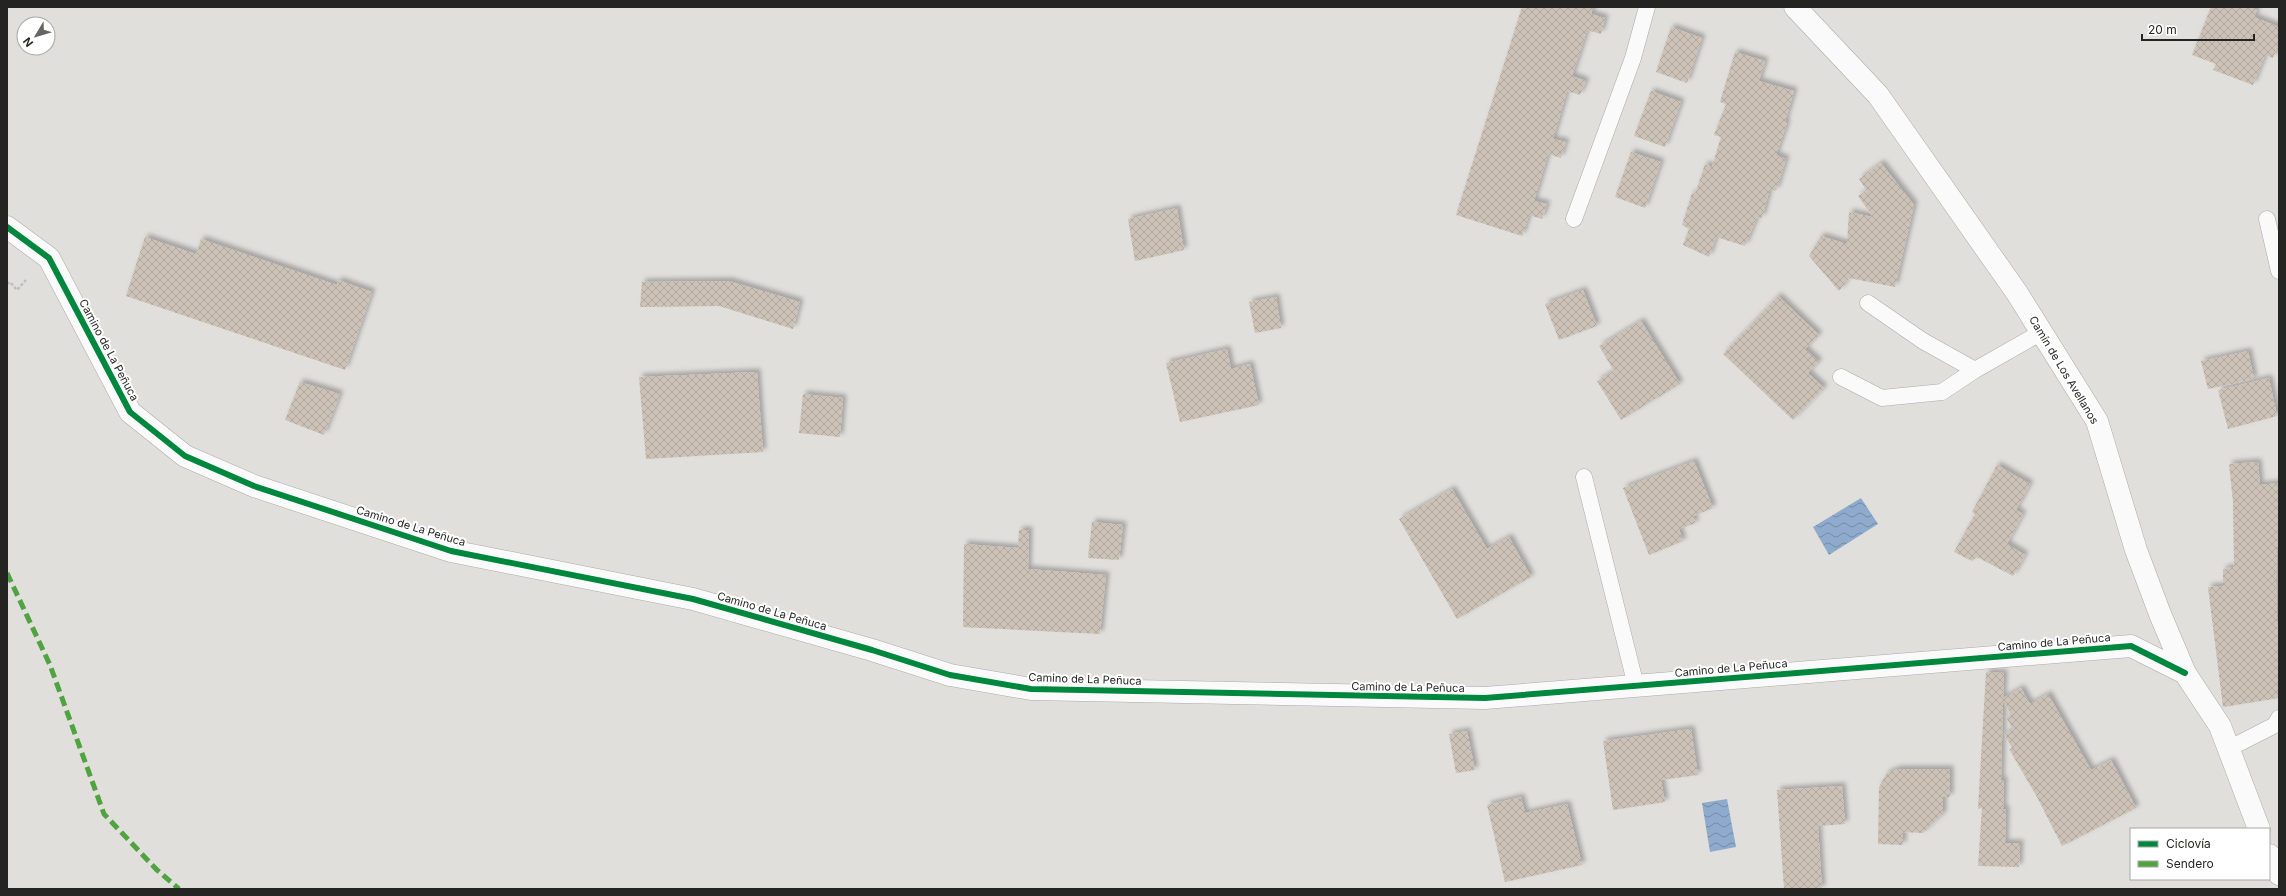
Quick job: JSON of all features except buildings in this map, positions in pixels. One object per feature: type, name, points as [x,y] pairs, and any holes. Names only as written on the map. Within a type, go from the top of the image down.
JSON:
[{"type":"street","name":"Camín de Los Avellanos","points":[[1795,7],[1878,95],[2012,287],[2042,332],[2097,421],[2136,550],[2185,673],[2220,726],[2259,828]]},
{"type":"street","name":"Camino de La Peñuca","points":[[7,227],[49,258],[130,412],[185,456],[254,486],[451,551],[693,599],[872,650],[950,675],[1031,689],[1485,698],[2131,646],[2185,673]]},
{"type":"street","points":[[2270,858],[2279,874]]},
{"type":"lane","points":[[1574,219],[1633,58],[1647,7]]},
{"type":"lane","points":[[2267,219],[2279,271]]},
{"type":"lane","points":[[1868,303],[1923,341],[1975,370]]},
{"type":"lane","points":[[1841,377],[1882,398],[1942,392],[1975,370],[2042,332]]},
{"type":"lane","points":[[1584,477],[1636,686]]},
{"type":"lane","points":[[2228,749],[2275,725],[2279,718]]},
{"type":"path","points":[[7,284],[10,282],[17,290]]},
{"type":"water","points":[[1861,498],[1878,524],[1829,555],[1813,527]]},
{"type":"water","points":[[1727,799],[1736,847],[1710,852],[1702,803]]},
{"type":"marked path","points":[[7,573],[50,665],[104,814],[156,869],[179,889]]},
{"type":"cycle path","points":[[7,227],[49,258],[130,412],[185,456],[254,486],[451,551],[693,599],[872,650],[950,675],[1031,689],[1485,698],[2131,646],[2185,673]]}]
